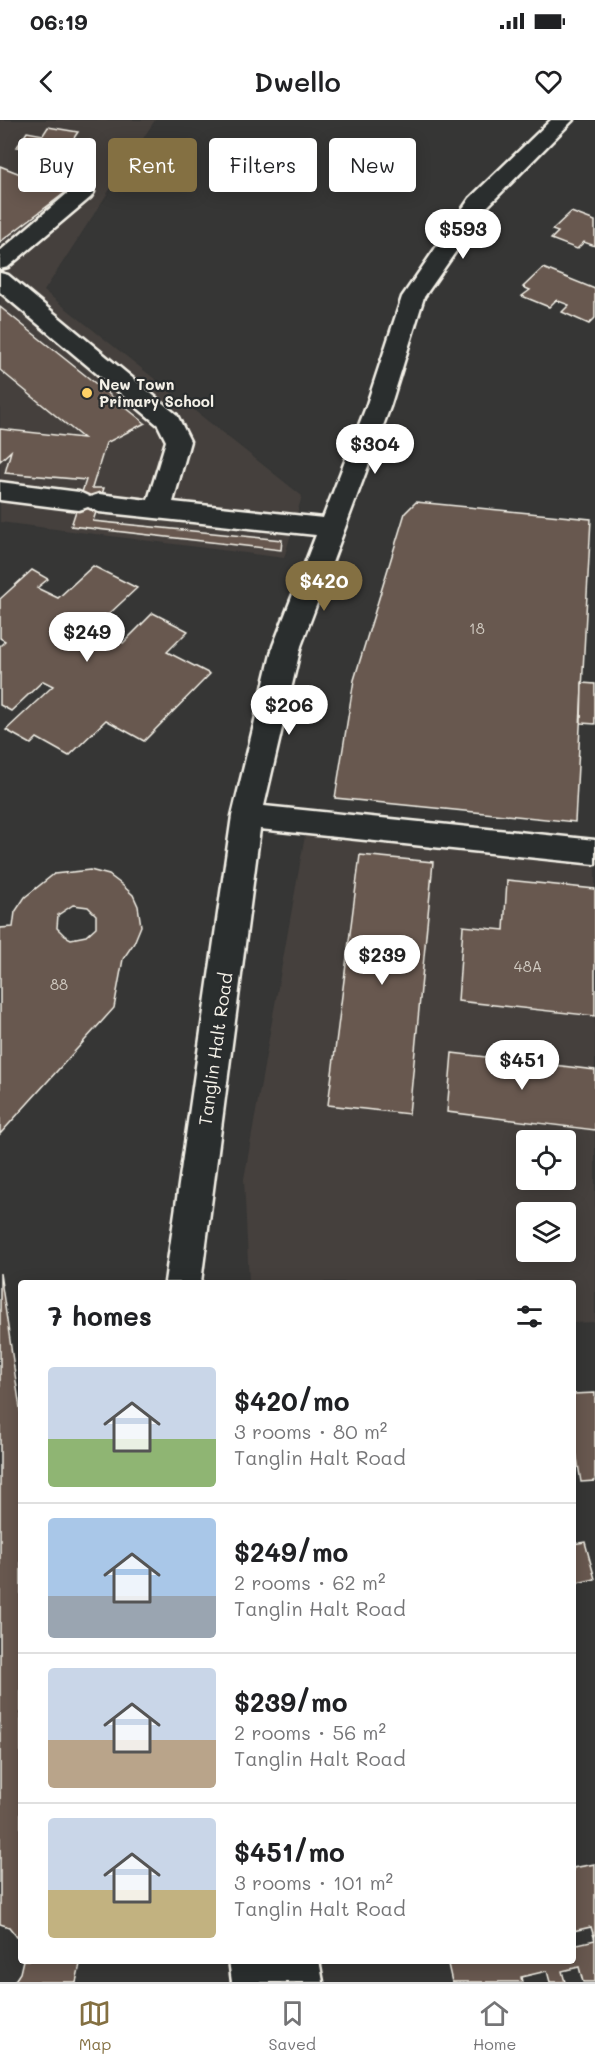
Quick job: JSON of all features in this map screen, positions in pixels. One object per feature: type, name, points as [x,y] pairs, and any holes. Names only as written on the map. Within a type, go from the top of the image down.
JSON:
[{"type":"street","name":"Tanglin Halt Road","points":[[183,1280],[247,816],[287,646],[378,407],[413,297],[478,203],[563,120]]},
{"type":"street","points":[[0,262],[83,192]]},
{"type":"street","points":[[0,280],[168,421],[178,441],[158,509]]},
{"type":"street","points":[[0,491],[332,528]]},
{"type":"street","points":[[247,816],[595,852]]},
{"type":"street","points":[[252,1964],[255,1982]]},
{"type":"street","points":[[297,1964],[300,1982]]},
{"type":"shaded area","name":"New Town Primary School","points":[[0,120],[155,120],[143,138],[108,138],[108,192],[44,291],[302,496],[284,558],[0,522]]},
{"type":"shaded area","points":[[309,813],[595,842],[595,1322],[576,1323],[576,1280],[249,1280],[244,1179]]},
{"type":"building","points":[[48,127],[78,132],[74,138],[23,138],[27,132],[43,135]]},
{"type":"building","points":[[0,166],[18,173],[18,192],[66,192],[0,242]]},
{"type":"building","points":[[571,212],[595,221],[595,246],[584,242],[577,249],[551,239],[558,232],[552,230]]},
{"type":"building","points":[[543,268],[595,289],[595,318],[589,324],[562,312],[569,305],[556,300],[549,307],[522,296],[530,290],[523,287]]},
{"type":"building","points":[[0,307],[145,423],[106,443],[92,488],[104,488],[93,521],[282,540],[281,550],[71,526],[86,480],[5,473],[11,451],[0,461],[0,429],[83,438],[0,370]]},
{"type":"building","points":[[416,502],[591,519],[575,822],[335,798],[354,680],[405,513]]},
{"type":"building","points":[[93,566],[137,588],[94,628],[123,643],[153,613],[188,631],[167,652],[210,674],[144,741],[106,720],[69,756],[37,738],[31,744],[6,730],[53,686],[43,681],[11,711],[0,705],[0,646],[5,641],[0,638],[0,599],[32,570],[48,579],[37,588],[58,598]]},
{"type":"building","points":[[582,683],[595,684],[595,724],[581,723]]},
{"type":"building","points":[[360,855],[433,862],[409,1114],[328,1105]]},
{"type":"building","points":[[90,870],[109,875],[133,895],[138,906],[141,926],[134,943],[123,959],[114,1008],[0,1134],[0,928],[13,927],[15,912],[25,897],[54,874]],"holes":[[[73,905],[88,907],[96,915],[96,927],[86,936],[71,939],[57,928],[58,915]]]},
{"type":"building","points":[[507,880],[595,889],[595,1016],[458,1001],[463,926],[504,930]]},
{"type":"building","points":[[452,1053],[595,1070],[595,1130],[447,1112]]},
{"type":"building","points":[[0,1273],[18,1395],[18,1938],[9,1927],[0,1924]]},
{"type":"building","points":[[595,1393],[595,1481],[581,1482],[576,1452],[576,1394]]},
{"type":"building","points":[[585,1542],[595,1579],[576,1583],[576,1544]]},
{"type":"building","points":[[595,1864],[595,1940],[591,1927],[576,1930],[576,1867]]},
{"type":"building","points":[[595,1940],[595,1982],[583,1982],[579,1967],[562,1971],[565,1982],[550,1982],[547,1971],[521,1977],[522,1982],[452,1982],[448,1964],[576,1964],[576,1944]]},
{"type":"building","points":[[22,1964],[80,1964],[76,1982],[14,1982]]},
{"type":"place","name":"New Town Primary School","points":[[87,393]]}]
